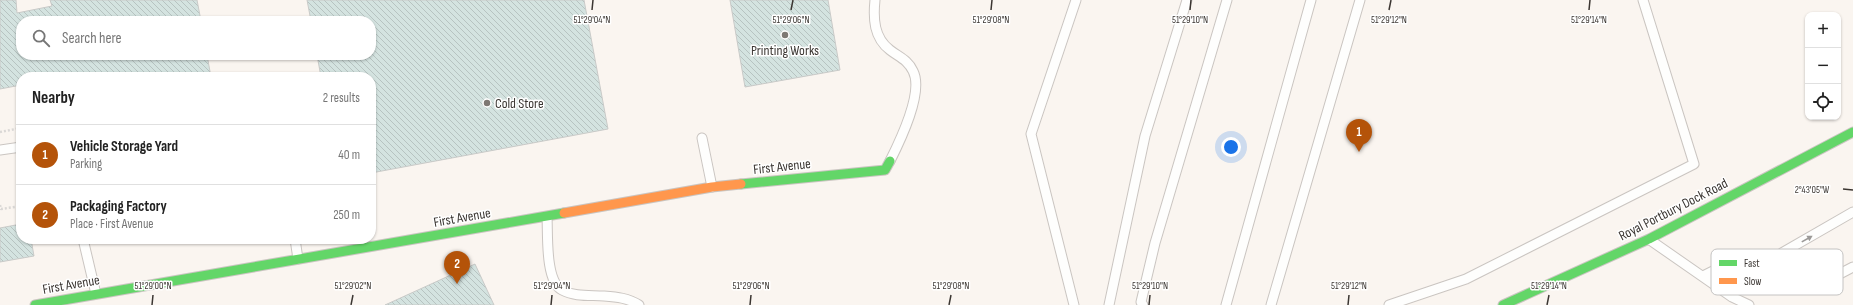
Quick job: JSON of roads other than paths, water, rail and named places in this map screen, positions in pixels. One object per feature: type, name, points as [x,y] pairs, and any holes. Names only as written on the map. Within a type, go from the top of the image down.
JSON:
[{"type":"street","name":"Royal Portbury Dock Road","points":[[1503,305],[1649,239],[1853,132]]},
{"type":"street","name":"First Avenue","points":[[35,305],[73,301],[96,294],[712,188],[885,170],[890,161]]},
{"type":"lane","points":[[875,0],[874,12],[876,30],[882,43],[906,60],[914,72],[915,98],[898,145],[890,161]]},
{"type":"lane","points":[[1074,305],[1031,134],[1076,0]]},
{"type":"lane","points":[[1109,305],[1146,136],[1187,0]]},
{"type":"lane","points":[[1143,305],[1141,302],[1155,243],[1227,0]]},
{"type":"lane","points":[[1226,305],[1311,0]]},
{"type":"lane","points":[[1271,305],[1360,0]]},
{"type":"lane","points":[[1389,305],[1466,279],[1694,164],[1643,0]]},
{"type":"lane","points":[[702,138],[712,188]]},
{"type":"lane","points":[[0,150],[16,148]]},
{"type":"lane","points":[[1789,249],[1853,212]]},
{"type":"lane","points":[[547,216],[550,268],[555,285],[562,290],[577,295],[625,298],[640,305]]},
{"type":"lane","points":[[1649,239],[1711,282]]},
{"type":"lane","points":[[84,244],[96,294]]},
{"type":"lane","points":[[296,244],[298,260]]},
{"type":"lane","points":[[1843,272],[1853,267]]},
{"type":"lane","points":[[1703,276],[1711,273]]},
{"type":"lane","points":[[1729,295],[1749,305]]},
{"type":"place","name":"Printing Works","points":[[785,35]]},
{"type":"place","name":"Cold Store","points":[[487,103]]},
{"type":"place","name":"Vehicle Storage Yard","points":[[1359,152]]},
{"type":"place","name":"Packaging Factory","points":[[457,284]]}]
